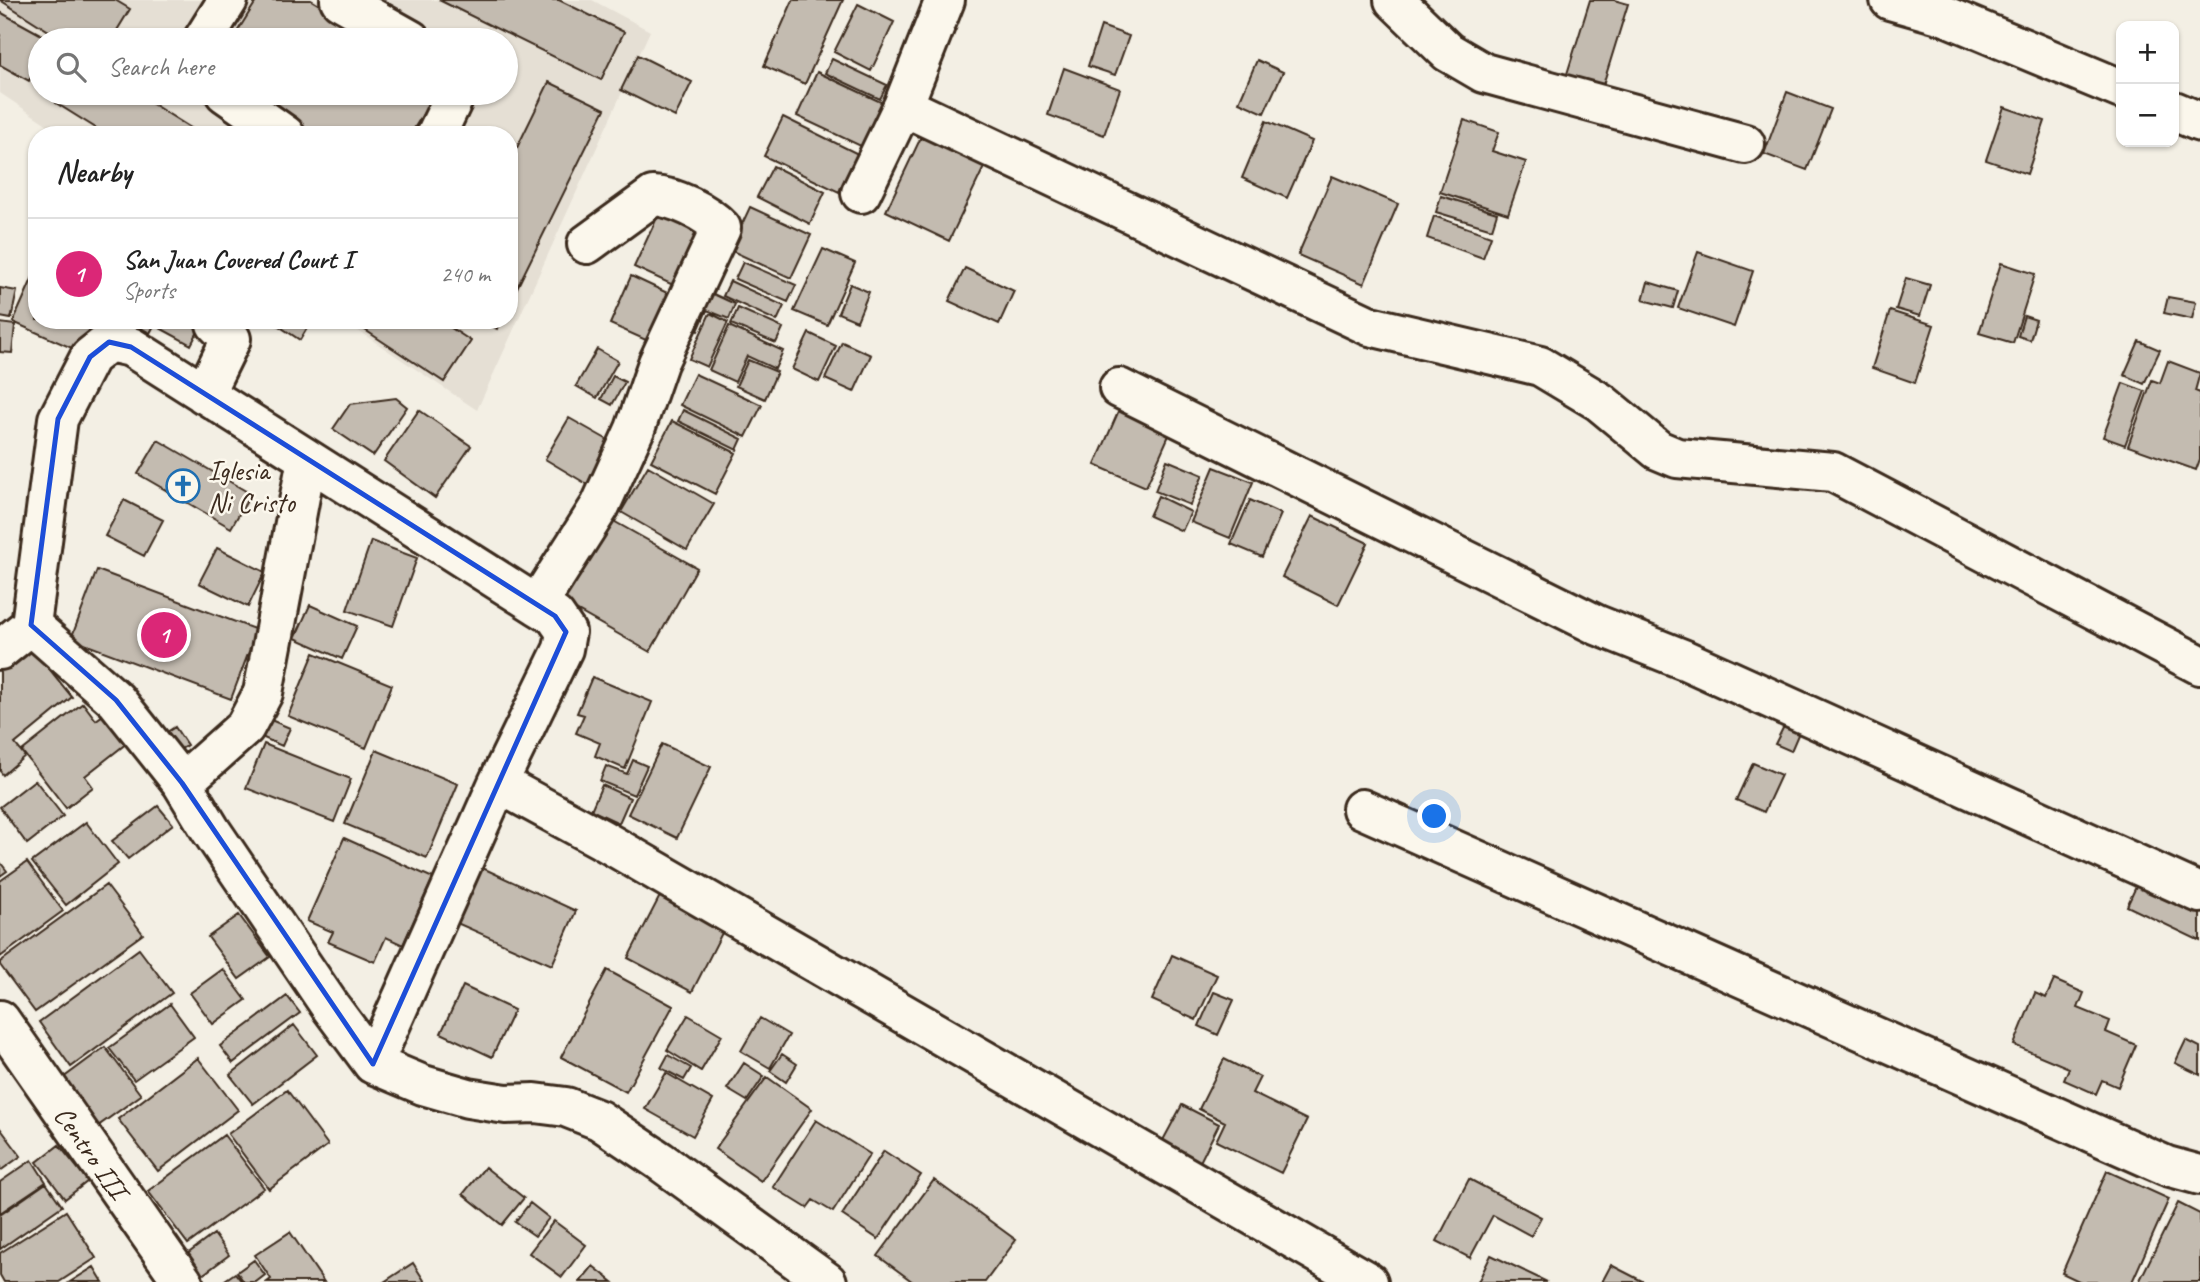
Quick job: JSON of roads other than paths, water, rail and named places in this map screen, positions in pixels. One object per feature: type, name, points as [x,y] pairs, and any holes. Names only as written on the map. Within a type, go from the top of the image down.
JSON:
[{"type":"street","points":[[210,28],[228,0]]},
{"type":"street","points":[[340,0],[390,28]]},
{"type":"street","points":[[861,193],[903,106],[945,0]]},
{"type":"street","points":[[1394,0],[1448,52],[1484,73],[1745,144]]},
{"type":"street","points":[[1890,0],[1943,15],[2116,87]]},
{"type":"street","points":[[242,105],[272,126]]},
{"type":"street","points":[[440,126],[450,105]]},
{"type":"street","points":[[903,106],[1370,326],[1541,366],[1600,402],[1658,450],[1677,458],[1833,472],[2200,665]]},
{"type":"street","points":[[2179,113],[2200,122]]},
{"type":"street","points":[[537,605],[600,506],[635,429],[658,363],[720,228],[712,219],[665,196],[653,196],[587,244]]},
{"type":"street","points":[[204,394],[231,339],[221,329]]},
{"type":"street","points":[[0,650],[31,625],[58,419],[72,387],[90,357],[109,342],[131,347],[555,616],[566,632],[563,649],[498,783],[373,1064]]},
{"type":"street","points":[[1119,388],[1597,625],[1685,660],[2200,893]]},
{"type":"street","points":[[182,783],[245,727],[263,693],[306,459]]},
{"type":"street","points":[[31,625],[116,700],[182,783],[210,829],[373,1064],[423,1085],[468,1098],[506,1104],[535,1103],[566,1107],[599,1120],[827,1282]]},
{"type":"street","points":[[498,783],[613,846],[1368,1282]]},
{"type":"street","points":[[1362,808],[2166,1166],[2200,1175]]},
{"type":"street","name":"Centro III","points":[[0,1020],[183,1282]]},
{"type":"place","name":"Iglesia Ni Cristo","points":[[183,486]]},
{"type":"place","name":"San Juan Covered Court I","points":[[164,635]]}]
